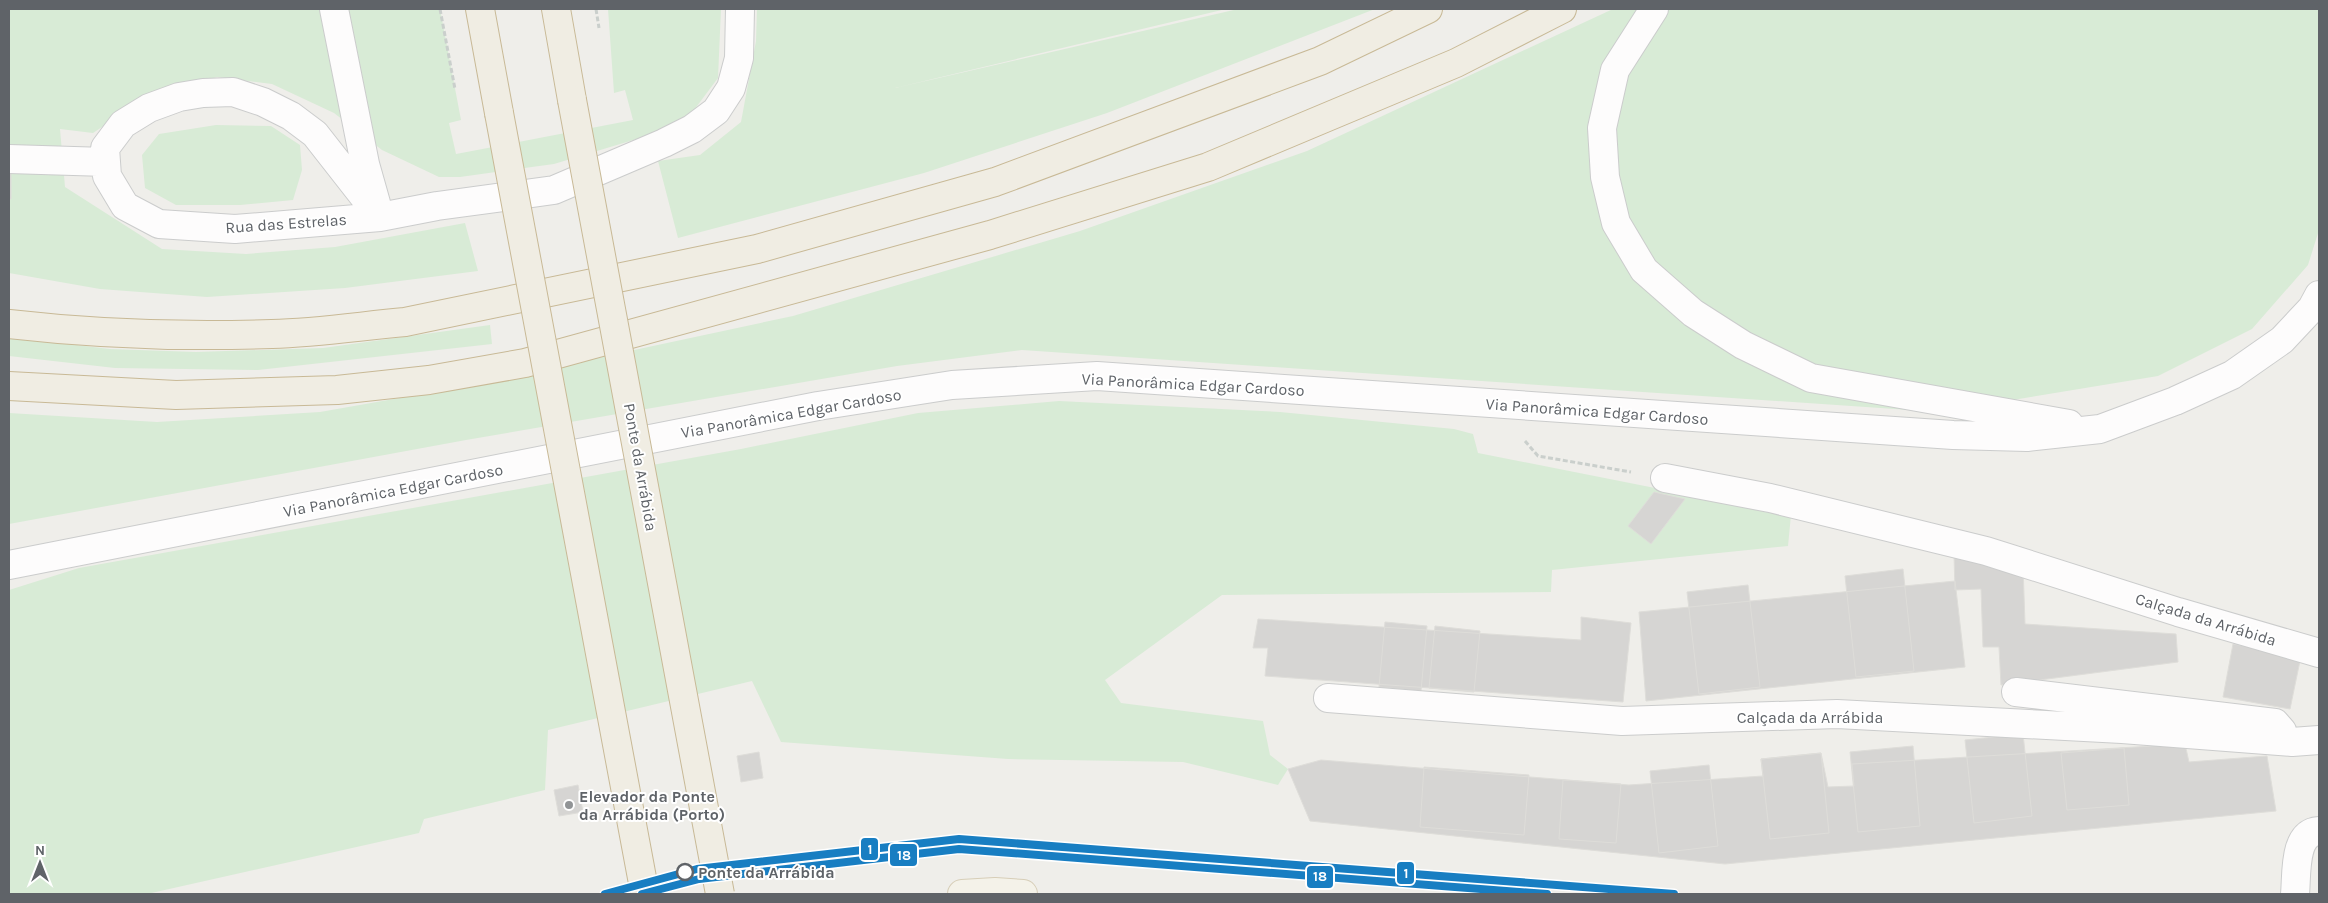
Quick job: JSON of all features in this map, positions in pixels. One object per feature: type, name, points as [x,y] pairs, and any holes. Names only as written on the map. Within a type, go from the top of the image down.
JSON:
[{"type":"highway","points":[[480,9],[645,894]]},
{"type":"highway","name":"Ponte da Arrábida","points":[[556,9],[720,894]]},
{"type":"highway","points":[[9,324],[54,329],[192,335],[273,334],[369,326],[448,313],[756,250],[995,182],[1320,61],[1428,9]]},
{"type":"highway","points":[[9,386],[176,395],[337,390],[429,380],[525,363],[990,235],[1208,167],[1456,64],[1562,9]]},
{"type":"main road","points":[[962,894],[995,892],[1023,894]]},
{"type":"street","points":[[334,9],[365,164],[380,217]]},
{"type":"street","name":"Rua das Estrelas","points":[[380,217],[315,134],[291,116],[263,102],[233,92],[202,93],[149,108],[123,124],[105,148],[107,176],[125,206],[159,224],[234,229],[380,217],[436,206],[554,190],[610,168],[692,129],[716,111],[731,88],[739,58],[740,9]]},
{"type":"street","points":[[1654,9],[1615,70],[1602,128],[1605,177],[1616,223],[1644,270],[1692,313],[1744,345],[1811,378],[2100,429]]},
{"type":"street","points":[[9,159],[106,162]]},
{"type":"street","name":"Via Panorâmica Edgar Cardoso","points":[[9,565],[818,406],[952,385],[1096,376],[1953,435],[2027,437],[2100,429],[2175,401],[2232,375],[2282,340],[2312,308],[2319,295]]},
{"type":"street","name":"Calçada da Arrábida","points":[[1665,478],[1770,498],[1986,551],[2178,612],[2319,653]]},
{"type":"street","points":[[2016,692],[2275,723],[2292,742]]},
{"type":"street","name":"Calçada da Arrábida","points":[[1328,698],[1622,722],[1837,714],[2122,729],[2292,742],[2319,740]]},
{"type":"street","points":[[2295,894],[2303,839],[2313,831],[2319,831]]},
{"type":"path","points":[[440,9],[456,92]]},
{"type":"path","points":[[1538,456],[1665,478]]},
{"type":"green space","points":[[9,9],[440,9],[461,120],[449,123],[456,154],[633,120],[625,90],[614,93],[608,9],[721,9],[718,78],[685,122],[554,164],[460,177],[439,177],[382,150],[334,113],[272,84],[217,77],[147,97],[93,133],[60,129],[65,187],[162,249],[246,254],[335,247],[465,223],[478,271],[345,288],[207,297],[100,289],[9,273]]},
{"type":"green space","points":[[757,9],[1226,9],[895,88],[1238,9],[1375,9],[1107,113],[924,173],[678,238],[658,161],[700,155],[741,122],[756,41]]},
{"type":"green space","points":[[1613,9],[2319,9],[2319,230],[2308,265],[2252,329],[2158,376],[1939,412],[1022,350],[897,366],[466,440],[9,524],[9,413],[157,422],[320,412],[456,388],[793,316],[1080,231],[1307,151]]},
{"type":"green space","points":[[216,125],[271,126],[300,145],[302,170],[293,200],[240,205],[176,205],[145,188],[142,155],[159,134]]},
{"type":"green space","points":[[490,325],[492,344],[258,370],[115,368],[9,356],[9,337],[110,349],[196,352],[323,348]]},
{"type":"green space","points":[[1059,401],[1280,412],[1454,429],[1473,434],[1478,453],[1791,515],[1788,546],[1552,570],[1551,592],[1222,595],[1105,680],[1121,703],[1263,721],[1270,755],[1288,769],[1278,785],[1183,762],[1008,759],[781,742],[752,681],[548,730],[545,790],[424,819],[419,833],[147,894],[9,894],[9,590],[79,568],[741,449],[918,413]]},
{"type":"building","points":[[9,168],[11,168],[11,199],[9,199]]},
{"type":"building","points":[[1654,492],[1685,499],[1651,544],[1628,526]]},
{"type":"building","points":[[1954,554],[2023,567],[2025,624],[2176,634],[2178,662],[2001,685],[1999,647],[1983,647],[1981,589],[1955,590]]},
{"type":"building","points":[[1903,569],[1914,671],[1856,677],[1845,576]]},
{"type":"building","points":[[1955,581],[1965,667],[1646,701],[1639,612]]},
{"type":"building","points":[[1748,585],[1760,687],[1699,694],[1687,592]]},
{"type":"building","points":[[1581,617],[1631,623],[1623,702],[1265,676],[1268,648],[1253,648],[1258,619],[1581,640]]},
{"type":"building","points":[[1385,622],[1427,626],[1421,691],[1379,687]]},
{"type":"building","points":[[1435,626],[1480,631],[1474,692],[1429,688]]},
{"type":"building","points":[[2233,644],[2301,656],[2290,709],[2223,697]]},
{"type":"building","points":[[2023,734],[2032,816],[1974,823],[1965,740]]},
{"type":"building","points":[[2185,744],[2189,762],[2267,756],[2276,811],[1725,864],[1310,821],[1288,769],[1321,760],[1629,785],[1763,776],[1761,759],[1821,753],[1828,787],[1854,786],[1852,764]]},
{"type":"building","points":[[1913,746],[1920,826],[1858,832],[1850,752]]},
{"type":"building","points":[[2124,748],[2129,805],[2067,810],[2061,753]]},
{"type":"building","name":"Elevador da Ponte da Arrábida (Porto)","points":[[759,752],[763,778],[741,782],[737,756]]},
{"type":"building","points":[[1821,753],[1829,833],[1770,839],[1761,759]]},
{"type":"building","points":[[1709,765],[1718,846],[1659,853],[1650,771]]},
{"type":"building","points":[[1424,767],[1529,775],[1524,835],[1420,827]]},
{"type":"building","points":[[1563,780],[1621,784],[1616,843],[1559,839]]},
{"type":"building","name":"Elevador da Ponte da Arrábida (Porto)","points":[[578,785],[583,812],[559,816],[554,790]]},
{"type":"transit line","name":"1","points":[[605,894],[697,869],[959,839],[1674,894]]},
{"type":"transit line","name":"18","points":[[642,894],[699,879],[959,849],[1547,894]]},
{"type":"place","name":"Elevador da Ponte da Arrábida (Porto)","points":[[569,805]]},
{"type":"place","name":"Ponte da Arrábida","points":[[685,872]]}]
